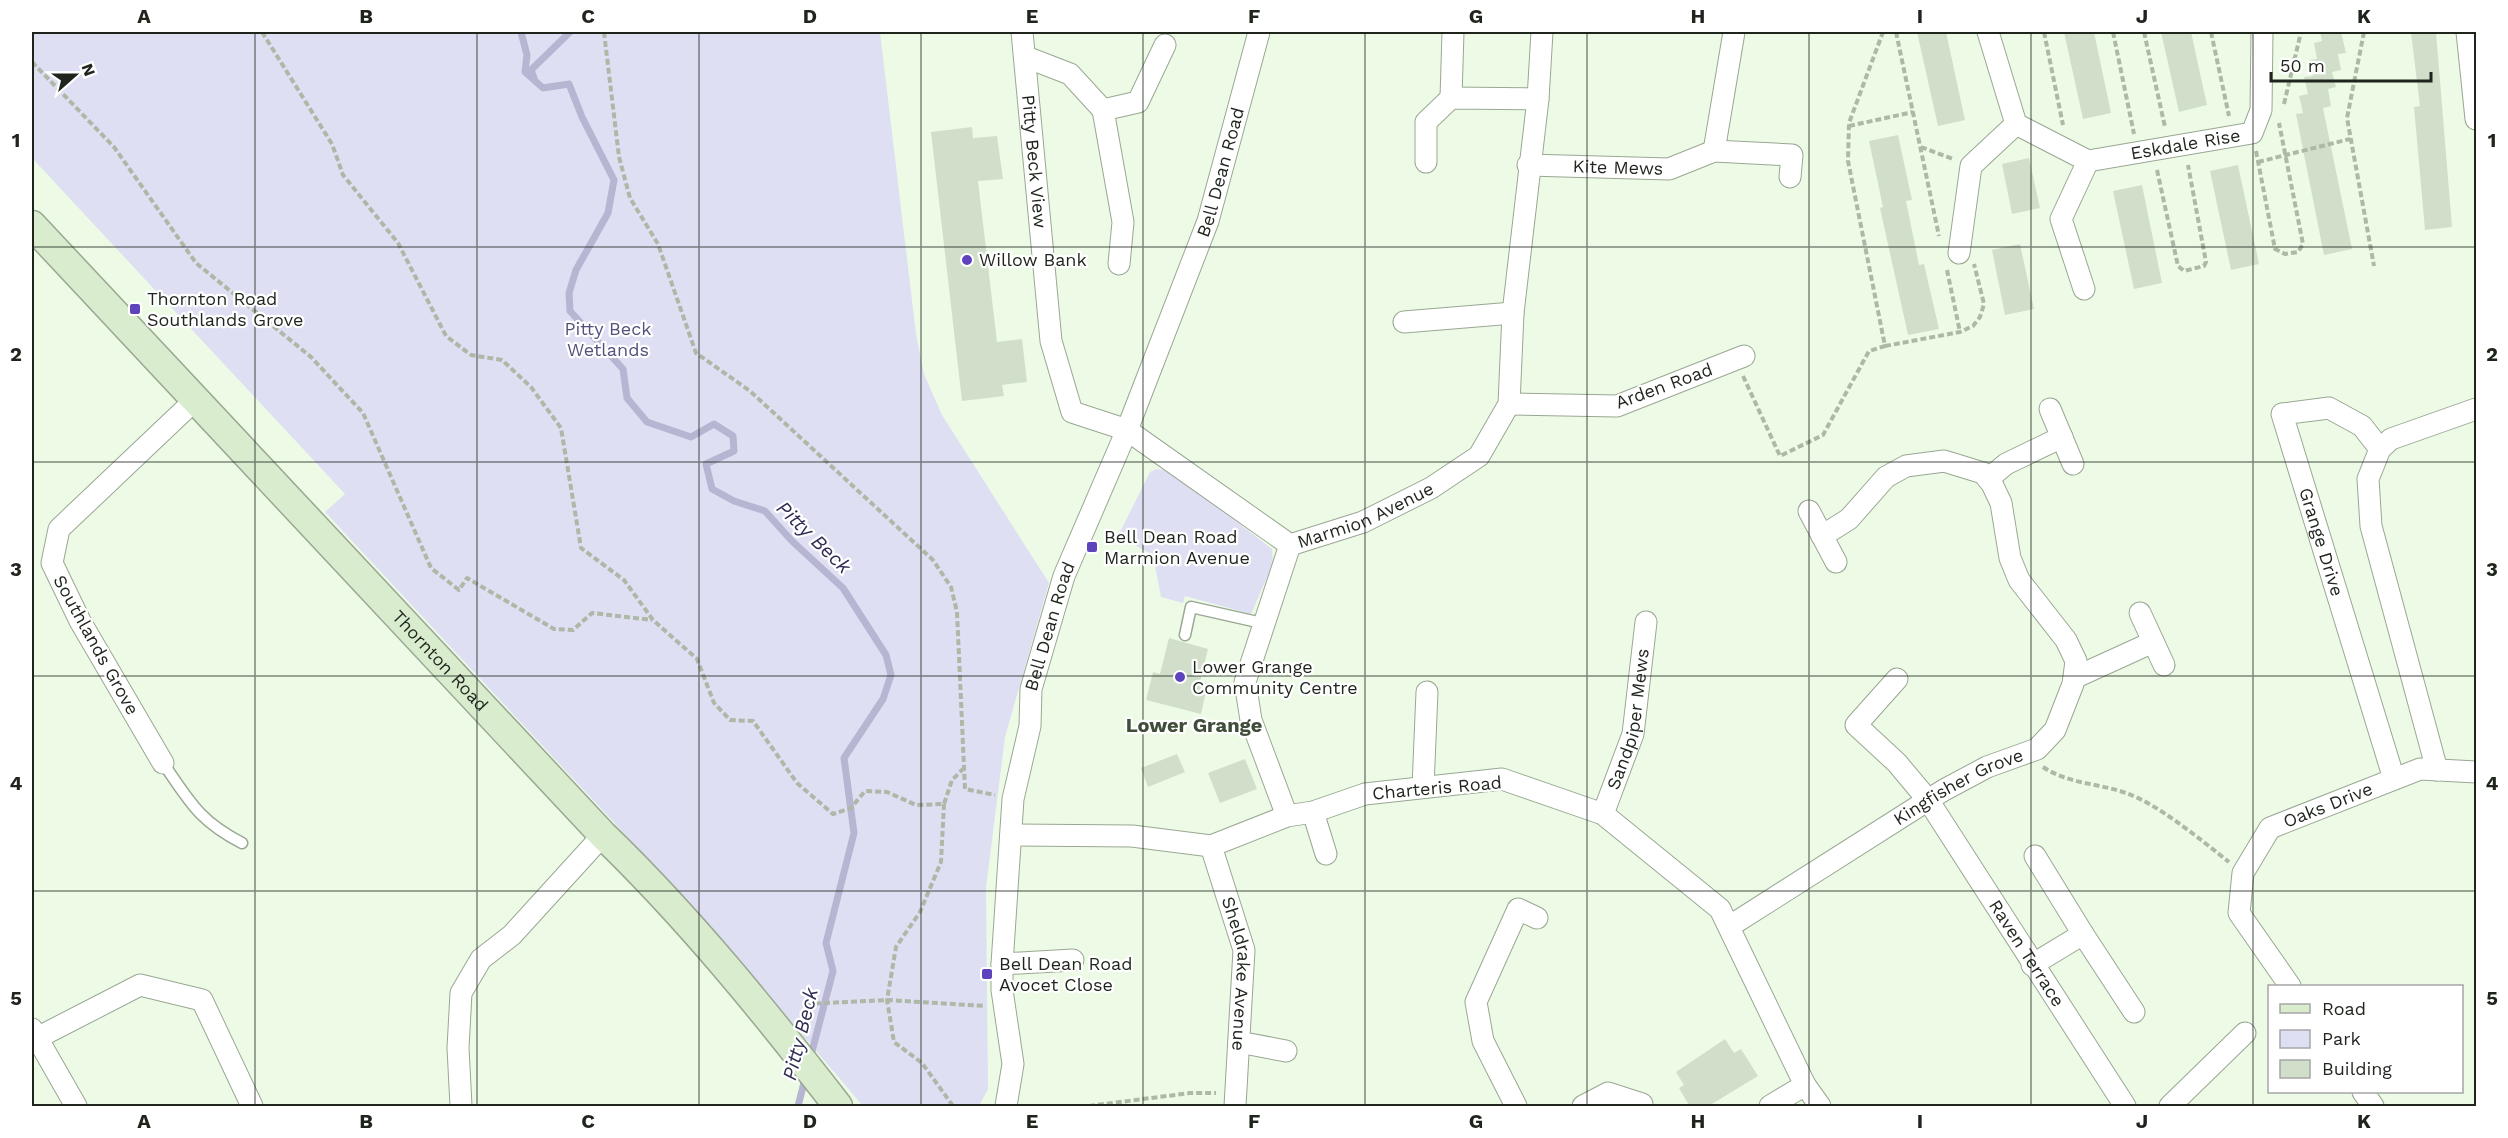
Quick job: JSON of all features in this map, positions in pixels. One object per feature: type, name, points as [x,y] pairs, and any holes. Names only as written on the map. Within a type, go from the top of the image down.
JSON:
[{"type":"main road","name":"Thornton Road","points":[[32,225],[603,835],[640,870],[777,1026],[832,1099]]},
{"type":"street","name":"Pitty Beck View","points":[[1022,32],[1051,341],[1072,412],[1126,430]]},
{"type":"street","name":"Bell Dean Road","points":[[1006,1107],[1013,1065],[1002,990],[1002,964],[1013,799],[1030,726],[1031,689],[1064,576],[1126,430],[1208,221],[1259,32]]},
{"type":"street","points":[[1425,162],[1426,122],[1451,98],[1453,32]]},
{"type":"street","name":"Marmion Avenue","points":[[1126,430],[1290,545],[1363,522],[1431,488],[1479,456],[1509,404],[1513,313],[1528,165],[1538,99],[1542,32]]},
{"type":"street","points":[[1714,151],[1734,32]]},
{"type":"street","points":[[1988,32],[2016,124],[2088,161],[2061,219],[2084,289]]},
{"type":"street","name":"Eskdale Rise","points":[[2088,161],[2243,134],[2261,110],[2262,32]]},
{"type":"street","points":[[2468,32],[2476,119]]},
{"type":"street","points":[[1103,110],[1138,102],[1165,45]]},
{"type":"street","points":[[1026,57],[1070,74],[1103,110],[1123,222],[1119,264]]},
{"type":"street","points":[[1451,98],[1538,99]]},
{"type":"street","points":[[1949,256],[1971,166],[2016,124]]},
{"type":"street","name":"Kite Mews","points":[[1528,165],[1668,169],[1714,151],[1792,155],[1790,177]]},
{"type":"street","points":[[1404,322],[1513,313]]},
{"type":"street","name":"Arden Road","points":[[1509,404],[1617,406],[1740,358]]},
{"type":"street","name":"Southlands Grove","points":[[163,763],[80,621],[52,563],[59,529],[195,400]]},
{"type":"street","name":"Grange Drive","points":[[2380,449],[2361,426],[2329,408],[2282,414],[2394,779]]},
{"type":"street","points":[[2050,409],[2073,464]]},
{"type":"street","points":[[2438,770],[2371,526],[2368,479],[2380,449],[2391,439],[2476,409]]},
{"type":"street","points":[[1822,536],[1849,519],[1886,477],[1905,466],[1944,461],[1983,473],[1988,479],[2006,464],[2062,438]]},
{"type":"street","name":"Kingfisher Grove","points":[[1730,926],[1928,800],[1987,767],[2037,749],[2055,730],[2074,678],[2076,661],[2066,640],[2019,580],[2010,558],[2001,503],[1988,479]]},
{"type":"street","points":[[1809,512],[1836,562]]},
{"type":"street","points":[[1287,816],[1251,720],[1245,682],[1262,623],[1290,545]]},
{"type":"street","points":[[2140,614],[2164,665]]},
{"type":"street","name":"Sandpiper Mews","points":[[1603,814],[1633,734],[1646,622]]},
{"type":"street","points":[[2074,678],[2154,642]]},
{"type":"street","name":"Raven Terrace","points":[[1897,679],[1856,725],[1897,763],[1928,800],[2125,1107]]},
{"type":"street","points":[[1423,787],[1427,692]]},
{"type":"street","name":"Oaks Drive","points":[[2289,985],[2239,914],[2243,873],[2270,828],[2420,769],[2476,772]]},
{"type":"street","name":"Charteris Road","points":[[1011,835],[1132,836],[1211,846],[1287,816],[1313,813],[1365,794],[1502,778],[1603,814],[1720,909],[1805,1085],[1820,1107]]},
{"type":"street","points":[[1313,813],[1326,854]]},
{"type":"street","points":[[461,1107],[458,1048],[461,993],[481,959],[512,935],[603,835]]},
{"type":"street","name":"Sheldrake Avenue","points":[[1211,846],[1244,950],[1235,1100]]},
{"type":"street","points":[[2035,856],[2134,1012]]},
{"type":"street","points":[[1516,1107],[1483,1041],[1476,1002],[1518,909],[1536,918]]},
{"type":"street","points":[[2032,965],[2083,934]]},
{"type":"street","points":[[1002,964],[1073,960]]},
{"type":"street","points":[[76,1107],[34,1033],[140,985],[202,1000],[252,1107]]},
{"type":"street","points":[[2170,1107],[2246,1033]]},
{"type":"street","points":[[1239,1042],[1286,1051]]},
{"type":"street","points":[[1770,1107],[1805,1085]]},
{"type":"street","points":[[1583,1107],[1608,1093],[1642,1104]]},
{"type":"street","points":[[2363,1093],[2373,1107]]},
{"type":"lane","points":[[1185,635],[1191,607],[1262,623]]},
{"type":"lane","points":[[163,763],[214,829],[242,843]]},
{"type":"path","points":[[262,32],[332,144],[343,175],[398,243],[446,336],[471,355],[502,360],[531,387],[561,428],[581,548],[624,580],[653,620],[697,659],[714,703],[730,720],[753,721],[797,783],[833,814],[851,808],[865,791],[886,792],[916,805],[944,804]]},
{"type":"path","points":[[604,32],[619,157],[630,198],[658,244],[696,353],[750,391],[893,520],[933,560],[951,587],[957,612],[964,789],[1013,799]]},
{"type":"path","points":[[1883,32],[1849,126],[1848,161],[1885,346]]},
{"type":"path","points":[[1896,32],[1920,146],[1949,256],[1960,332]]},
{"type":"path","points":[[2044,32],[2068,151]]},
{"type":"path","points":[[2113,32],[2161,147],[2206,262],[2204,266],[2184,271],[2178,266],[2161,147],[2144,32]]},
{"type":"path","points":[[2211,32],[2243,134],[2258,162],[2275,249],[2284,254],[2298,252],[2303,244],[2279,124],[2301,32]]},
{"type":"path","points":[[2364,32],[2347,118],[2374,266]]},
{"type":"path","points":[[32,62],[114,147],[196,263],[310,357],[363,413],[431,568],[459,590],[467,578],[554,629],[573,630],[592,613],[653,620]]},
{"type":"path","points":[[1849,126],[1913,112]]},
{"type":"path","points":[[2258,162],[2350,139]]},
{"type":"path","points":[[1920,146],[1971,166]]},
{"type":"path","points":[[1740,358],[1780,456],[1823,435],[1869,351],[1960,332],[1973,326],[1980,317],[1984,304],[1976,265],[1949,256]]},
{"type":"path","points":[[2023,754],[2056,776],[2127,793],[2186,828],[2243,873]]},
{"type":"path","points":[[953,1107],[922,1063],[894,1042],[886,1000],[896,947],[920,912],[941,862],[944,804],[952,780],[963,769]]},
{"type":"path","points":[[806,1004],[886,1000],[989,1006]]},
{"type":"path","points":[[1089,1107],[1190,1093],[1235,1100]]},
{"type":"green space","name":"Pitty Beck Wetlands","points":[[32,32],[880,32],[916,334],[924,374],[942,415],[1049,583],[1005,737],[986,888],[988,1089],[979,1106],[863,1106],[701,916],[325,512],[345,494],[32,158]]},
{"type":"green space","points":[[1156,469],[1177,475],[1272,549],[1273,564],[1251,614],[1185,596],[1183,603],[1161,597],[1153,555],[1118,536],[1150,472]]},
{"type":"building","points":[[1917,32],[1946,32],[1965,120],[1938,126]]},
{"type":"building","points":[[2064,32],[2094,32],[2111,113],[2083,119]]},
{"type":"building","points":[[2161,32],[2191,32],[2207,105],[2179,112]]},
{"type":"building","points":[[2320,32],[2341,32],[2346,53],[2338,54],[2341,70],[2332,72],[2336,87],[2328,89],[2331,106],[2323,108],[2352,249],[2324,255],[2296,114],[2303,113],[2299,96],[2308,94],[2304,77],[2313,76],[2309,60],[2317,59],[2314,43],[2322,41]]},
{"type":"building","points":[[2436,32],[2452,227],[2425,230],[2414,107],[2420,106],[2411,33]]},
{"type":"building","name":"Willow Bank","points":[[972,127],[973,138],[997,136],[1003,179],[978,181],[997,342],[1022,339],[1027,382],[1002,385],[1004,396],[962,401],[931,132]]},
{"type":"building","points":[[1898,135],[1912,200],[1906,201],[1919,265],[1924,264],[1939,329],[1908,335],[1880,208],[1883,207],[1869,141]]},
{"type":"building","points":[[2029,158],[2040,208],[2012,214],[2002,164]]},
{"type":"building","points":[[2238,165],[2259,264],[2231,270],[2210,171]]},
{"type":"building","points":[[2142,185],[2162,283],[2134,289],[2113,191]]},
{"type":"building","points":[[2020,244],[2034,309],[2005,315],[1992,250]]},
{"type":"building","name":"Lower Grange Community Centre","points":[[1169,638],[1208,649],[1200,682],[1208,683],[1201,714],[1146,700],[1153,672],[1160,674]]},
{"type":"building","points":[[1177,754],[1185,772],[1148,787],[1141,768]]},
{"type":"building","points":[[1245,759],[1257,789],[1220,803],[1208,773]]},
{"type":"building","points":[[1725,1039],[1734,1053],[1741,1049],[1758,1076],[1707,1107],[1690,1107],[1679,1088],[1684,1085],[1676,1072]]},
{"type":"waterway","name":"Pitty Beck","points":[[521,32],[527,55],[525,72],[543,88],[569,84],[582,117],[614,180],[608,213],[576,270],[569,293],[570,311],[623,369],[627,398],[647,422],[691,437],[714,424],[733,436],[734,451],[706,464],[712,489],[734,501],[765,511],[792,541],[843,588],[886,655],[891,675],[883,699],[844,758],[854,833],[826,943],[833,971],[810,1059]]},
{"type":"waterway","points":[[534,78],[531,70],[570,32]]},
{"type":"waterway","name":"Pitty Beck","points":[[798,1106],[805,1079]]},
{"type":"place","name":"Willow Bank","points":[[967,260]]},
{"type":"place","name":"Thornton Road Southlands Grove","points":[[135,309]]},
{"type":"place","name":"Bell Dean Road Marmion Avenue","points":[[1092,547]]},
{"type":"place","name":"Lower Grange Community Centre","points":[[1180,677]]},
{"type":"place","name":"Bell Dean Road Avocet Close","points":[[987,974]]},
{"type":"district","name":"Lower Grange","points":[[1194,725]]}]
